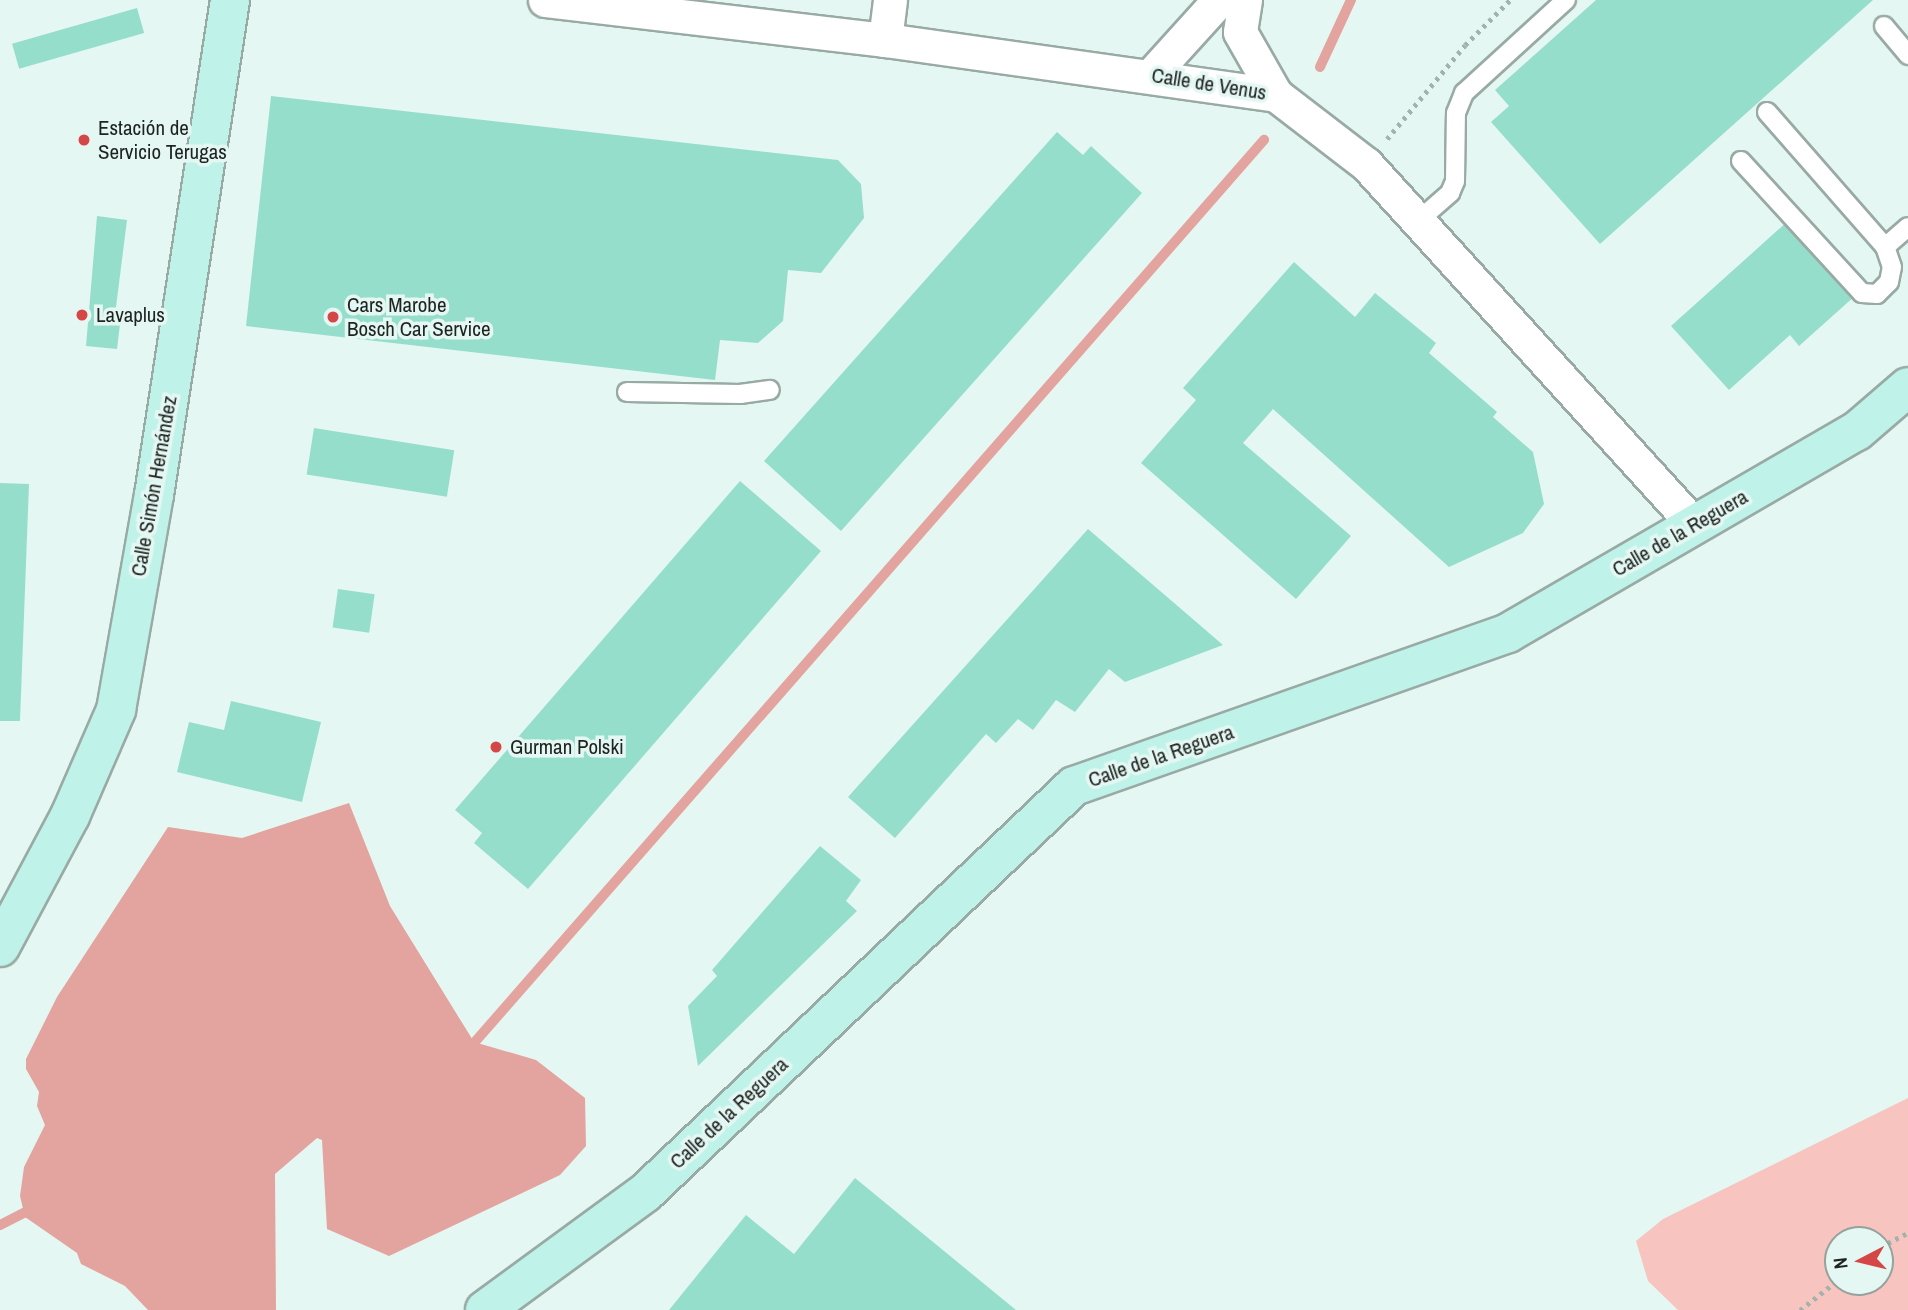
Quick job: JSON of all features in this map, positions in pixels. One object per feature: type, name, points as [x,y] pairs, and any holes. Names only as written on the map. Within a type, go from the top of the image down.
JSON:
[{"type":"street","name":"Calle Simón Hernández","points":[[0,947],[70,816],[116,710],[154,495],[230,0]]},
{"type":"street","name":"Calle de Venus","points":[[545,0],[613,4],[1151,75],[1276,95],[1366,164],[1695,525]]},
{"type":"street","points":[[885,40],[890,0]]},
{"type":"street","points":[[1151,75],[1219,0]]},
{"type":"street","points":[[1245,0],[1240,32],[1276,95]]},
{"type":"street","name":"Calle de la Reguera","points":[[485,1310],[645,1193],[1074,786],[1508,633],[1857,431],[1908,387]]},
{"type":"lane","points":[[1418,221],[1450,193],[1455,181],[1456,113],[1464,93],[1566,0]]},
{"type":"lane","points":[[1884,26],[1908,55]]},
{"type":"lane","points":[[1741,160],[1862,293],[1877,293],[1889,282],[1892,267],[1885,247],[1766,112]]},
{"type":"lane","points":[[1885,247],[1908,227]]},
{"type":"lane","points":[[627,392],[740,394],[770,390]]},
{"type":"path","points":[[1366,164],[1465,45],[1510,0]]},
{"type":"path","points":[[1800,1310],[1824,1291]]},
{"type":"shaded area","points":[[349,803],[390,906],[474,1042],[536,1060],[585,1098],[586,1146],[560,1175],[389,1256],[327,1229],[322,1140],[317,1138],[275,1174],[276,1310],[148,1310],[125,1286],[81,1264],[77,1253],[25,1217],[20,1196],[24,1167],[45,1125],[37,1106],[39,1092],[26,1069],[26,1059],[57,997],[168,827],[242,838]]},
{"type":"shaded area","points":[[1908,1098],[1908,1310],[1678,1310],[1648,1281],[1636,1241],[1663,1219]]},
{"type":"building","points":[[1596,0],[1873,0],[1600,244],[1491,122],[1509,106],[1495,90]]},
{"type":"building","points":[[137,8],[144,33],[19,69],[12,44]]},
{"type":"building","points":[[271,96],[838,160],[861,184],[864,218],[821,273],[788,270],[783,321],[758,343],[720,340],[715,380],[246,326]]},
{"type":"building","points":[[1057,132],[1083,155],[1091,146],[1142,193],[841,531],[764,461]]},
{"type":"building","points":[[97,216],[127,220],[115,315],[121,316],[117,349],[86,346]]},
{"type":"building","points":[[1789,220],[1856,295],[1799,346],[1790,335],[1729,390],[1671,326]]},
{"type":"building","points":[[1294,262],[1355,317],[1375,293],[1436,343],[1429,353],[1497,412],[1493,417],[1533,452],[1544,504],[1523,533],[1449,567],[1273,409],[1243,443],[1351,536],[1296,599],[1141,463],[1196,400],[1183,388]]},
{"type":"building","points":[[314,428],[454,450],[447,497],[307,474]]},
{"type":"building","points":[[740,481],[821,551],[528,889],[474,843],[482,833],[455,810]]},
{"type":"building","points":[[0,483],[29,484],[20,721],[0,721]]},
{"type":"building","points":[[1088,529],[1223,645],[1125,682],[1109,669],[1075,712],[1056,700],[1033,730],[1018,719],[996,743],[986,734],[895,838],[848,797]]},
{"type":"building","points":[[338,589],[375,594],[369,633],[333,628]]},
{"type":"building","points":[[231,701],[321,722],[302,802],[177,772],[189,722],[224,730]]},
{"type":"building","points":[[820,846],[861,880],[846,901],[857,911],[698,1066],[688,1006],[717,976],[712,970]]},
{"type":"building","points":[[855,1178],[1016,1310],[669,1310],[746,1215],[794,1254]]},
{"type":"waterway","points":[[1320,67],[1351,0]]},
{"type":"waterway","points":[[464,1046],[474,1043],[1264,140]]},
{"type":"waterway","points":[[0,1225],[34,1208]]},
{"type":"place","name":"Estación de Servicio Terugas","points":[[84,140]]},
{"type":"place","name":"Lavaplus","points":[[82,315]]},
{"type":"place","name":"Cars Marobe Bosch Car Service","points":[[333,317]]},
{"type":"place","name":"Gurman Polski","points":[[496,747]]}]
